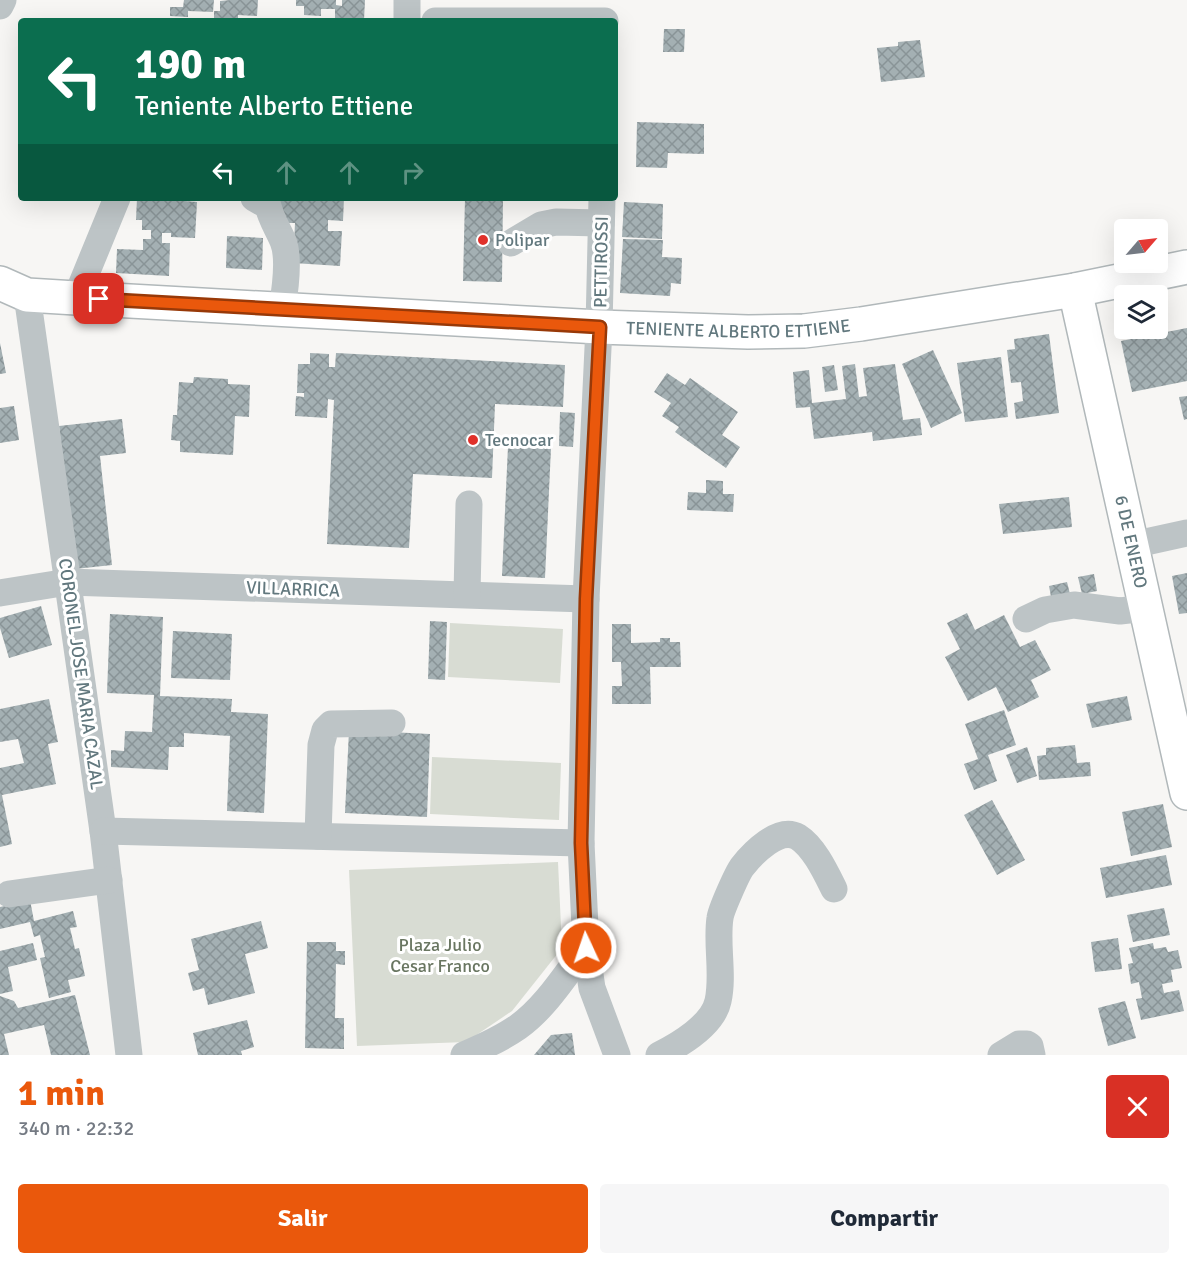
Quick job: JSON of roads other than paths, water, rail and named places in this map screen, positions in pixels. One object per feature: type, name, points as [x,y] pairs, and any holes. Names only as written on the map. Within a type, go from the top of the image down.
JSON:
[{"type":"main road","name":"TENIENTE ALBERTO ETTIENE","points":[[14,289],[76,298],[600,327],[748,332],[804,331],[1075,290],[1187,267]]},
{"type":"main road","name":"6 DE ENERO","points":[[1075,290],[1185,778]]},
{"type":"street","points":[[0,6],[3,0]]},
{"type":"street","points":[[407,18],[408,0]]},
{"type":"street","points":[[605,0],[605,18]]},
{"type":"street","points":[[76,298],[116,201]]},
{"type":"street","points":[[259,201],[268,206],[271,218],[284,243],[286,254],[282,309]]},
{"type":"street","points":[[511,243],[542,225],[601,210]]},
{"type":"street","name":"PETTIROSSI","points":[[601,210],[600,327],[586,599],[581,843],[586,948],[592,988],[617,1055]]},
{"type":"street","name":"CORONEL JOSE MARIA CAZAL","points":[[14,289],[68,582],[103,831],[129,1055]]},
{"type":"street","points":[[467,594],[469,504]]},
{"type":"street","points":[[1132,544],[1187,533]]},
{"type":"street","name":"VILLARRICA","points":[[0,593],[68,582],[586,599]]},
{"type":"street","points":[[1026,619],[1046,610],[1074,604],[1120,611],[1146,608]]},
{"type":"street","points":[[318,836],[321,746],[325,730],[332,724],[392,723]]},
{"type":"street","points":[[103,831],[581,843]]},
{"type":"street","points":[[658,1055],[673,1048],[704,1026],[718,1002],[720,917],[741,868],[770,840],[785,833],[798,837],[817,857],[834,889]]},
{"type":"street","points":[[9,894],[109,880]]},
{"type":"street","points":[[464,1055],[494,1043],[520,1026],[542,1004],[586,948]]},
{"type":"street","points":[[1001,1055],[1019,1044],[1027,1044],[1030,1046],[1032,1055]]},
{"type":"place","name":"Polipar","points":[[483,240]]},
{"type":"place","name":"Tecnocar","points":[[473,440]]},
{"type":"park label","name":"Plaza Julio Cesar Franco","points":[[440,955]]}]
